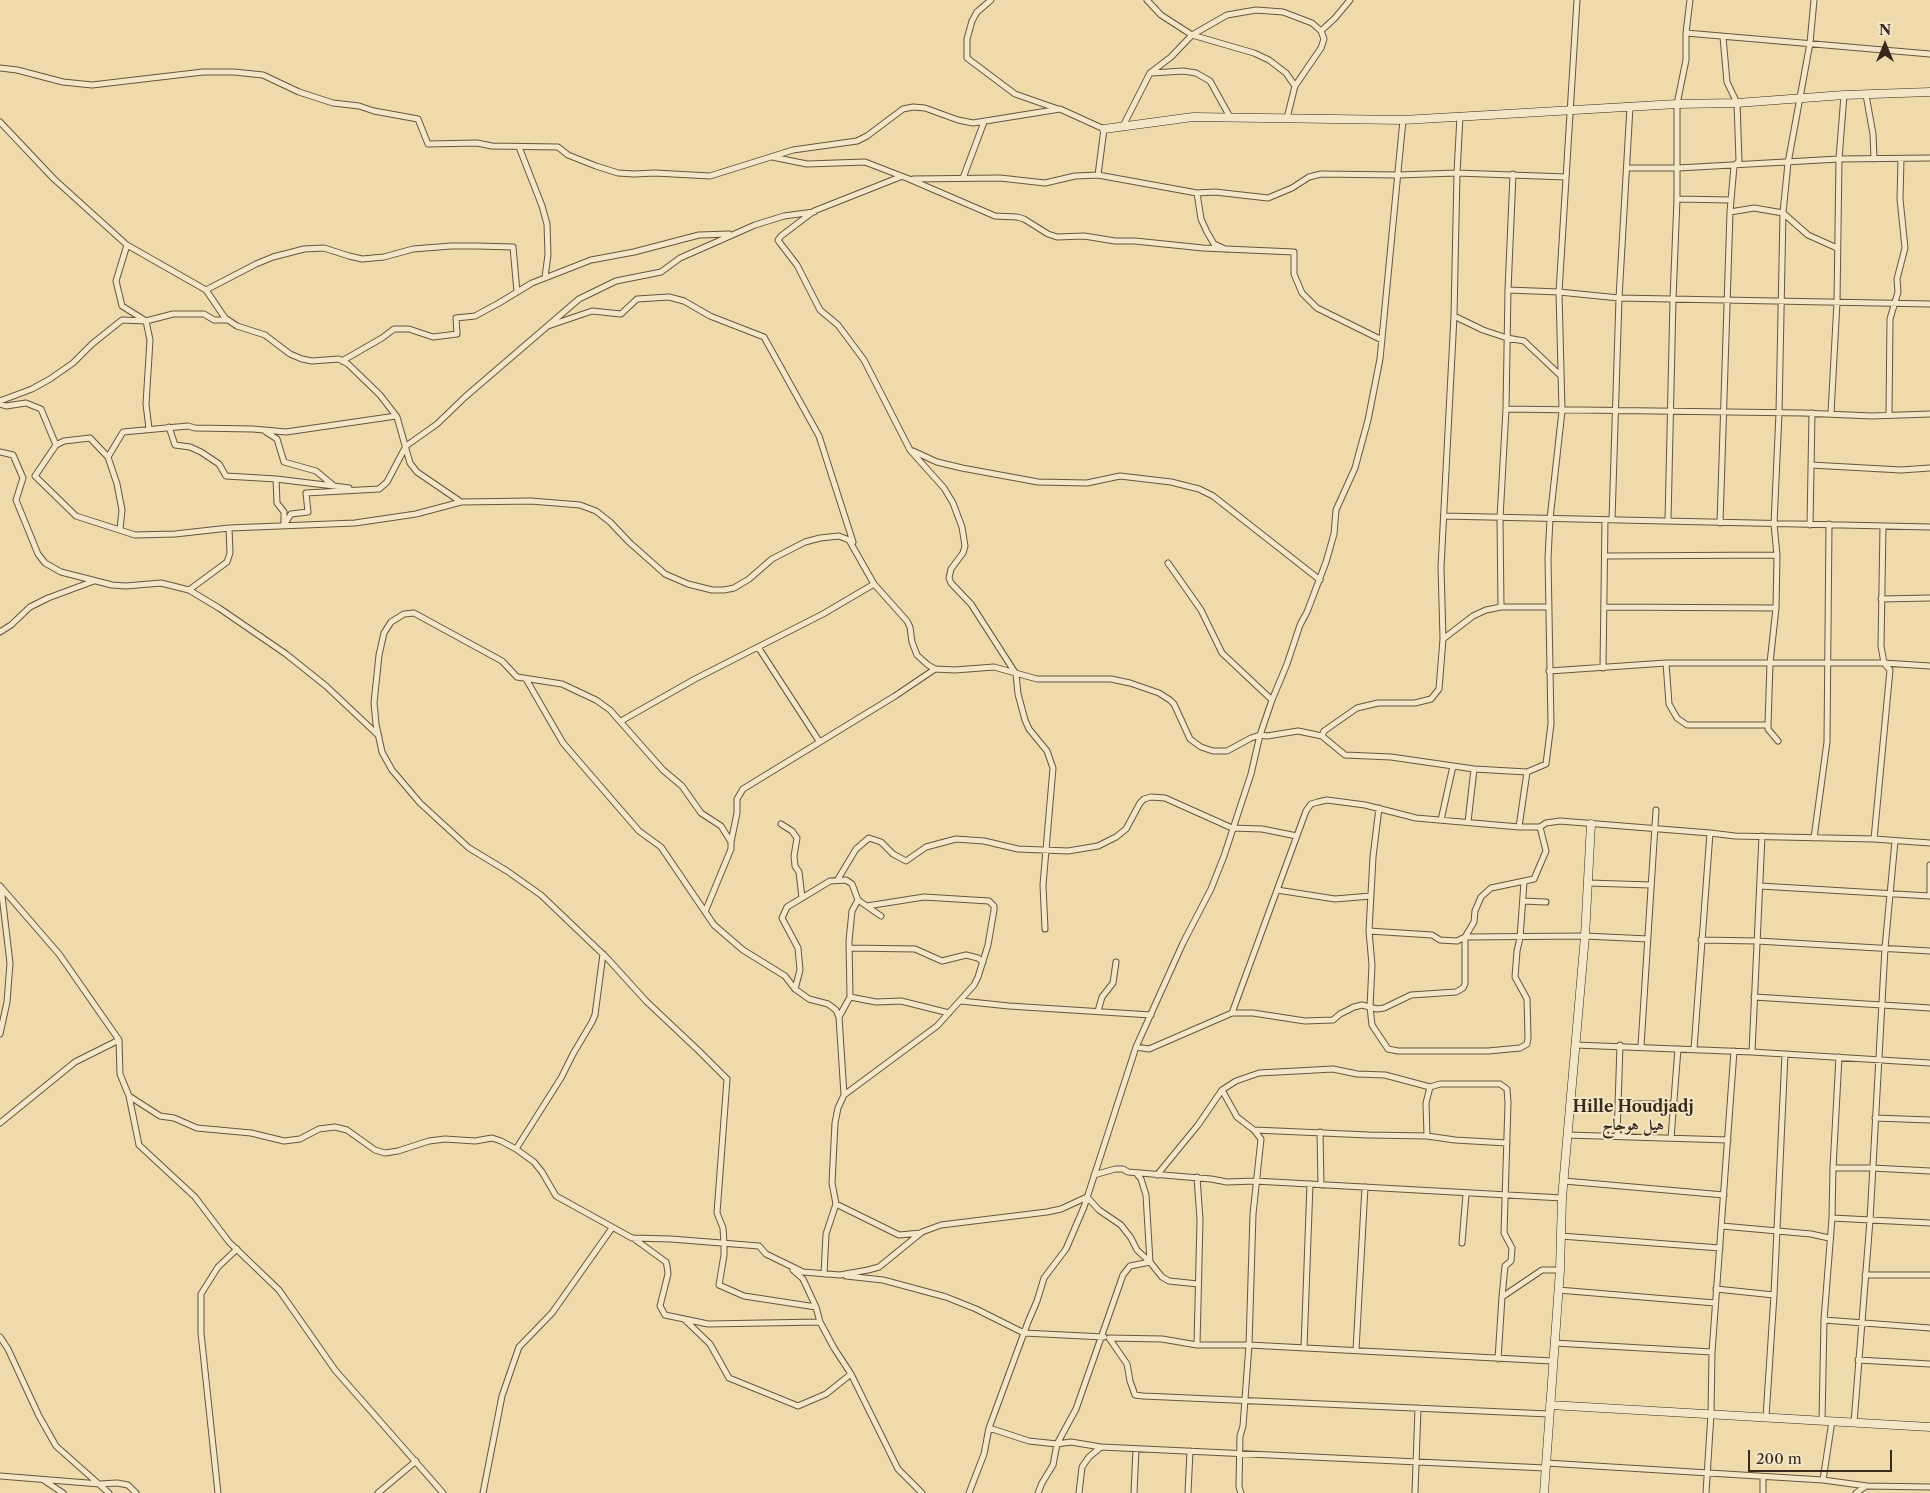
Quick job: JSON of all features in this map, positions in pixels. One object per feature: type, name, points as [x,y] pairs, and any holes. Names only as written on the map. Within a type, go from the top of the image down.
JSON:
[{"type":"street","points":[[991,0],[977,12],[972,21],[967,39],[967,58],[1015,94],[1060,109],[1104,129],[1192,117],[1403,120],[1677,104],[1738,103],[1844,95],[1866,96],[1930,92]]},
{"type":"street","points":[[1147,0],[1161,15],[1192,36],[1254,53],[1269,60],[1286,74],[1295,86]]},
{"type":"street","points":[[1321,31],[1336,18],[1350,0]]},
{"type":"street","points":[[120,529],[122,510],[117,484],[108,457],[90,438],[64,441],[56,445],[35,476],[76,516],[135,535],[176,534],[229,528],[284,525],[355,523],[416,514],[461,502],[531,502],[580,505],[596,511],[610,522],[665,574],[688,584],[712,590],[734,588],[749,579],[772,559],[806,542],[839,536],[849,540],[874,584],[907,621],[917,655],[922,661],[935,669],[994,668],[1048,680],[1111,679],[1130,683],[1159,693],[1174,704],[1190,739],[1201,747],[1220,752],[1260,735],[1267,736],[1298,731],[1322,736],[1345,755],[1391,757],[1474,769],[1527,772],[1546,764],[1551,724],[1548,607],[1550,519],[1562,411],[1559,292],[1577,0]]},
{"type":"street","points":[[1668,521],[1678,168],[1677,104],[1686,60],[1686,33],[1690,0]]},
{"type":"street","points":[[1778,741],[1768,729],[1768,725],[1770,663],[1776,608],[1777,555],[1774,524],[1779,413],[1783,213],[1788,163],[1810,43],[1814,0]]},
{"type":"street","points":[[1123,127],[1150,73],[1171,57],[1192,36],[1227,15],[1256,10],[1283,12],[1312,23],[1321,31],[1324,39],[1321,48],[1295,86],[1287,118]]},
{"type":"street","points":[[1686,33],[1723,38],[1810,43],[1930,54]]},
{"type":"street","points":[[1720,523],[1730,200],[1734,166],[1739,160],[1738,103],[1727,82],[1723,38]]},
{"type":"street","points":[[0,68],[17,70],[63,82],[92,85],[203,72],[257,74],[333,103],[359,106],[374,111],[418,119],[428,144],[477,143],[492,146],[558,148],[568,155],[596,166],[618,173],[634,174],[655,172],[710,176],[794,150],[857,141],[867,136],[903,109],[914,107],[924,108],[966,122],[984,122],[1060,109]]},
{"type":"street","points":[[1150,73],[1183,71],[1196,73],[1210,81],[1230,117]]},
{"type":"street","points":[[1831,413],[1838,248],[1839,160],[1844,95]]},
{"type":"street","points":[[1866,96],[1873,134],[1874,159]]},
{"type":"street","points":[[1612,520],[1619,298],[1628,168],[1630,107]]},
{"type":"street","points":[[1322,736],[1324,731],[1357,708],[1368,704],[1415,703],[1431,699],[1439,689],[1443,639],[1440,566],[1454,316],[1460,116]]},
{"type":"street","points":[[969,1493],[984,1454],[989,1428],[1044,1278],[1066,1249],[1087,1198],[1136,1047],[1183,943],[1211,889],[1224,856],[1251,774],[1260,735],[1272,700],[1300,625],[1320,580],[1334,534],[1336,510],[1355,468],[1368,420],[1382,340],[1403,120]]},
{"type":"street","points":[[0,122],[54,179],[127,245],[206,290],[218,309],[228,320],[237,326],[265,335],[290,354],[302,359],[339,360],[354,370],[380,395],[396,416],[410,463],[417,472],[461,502]]},
{"type":"street","points":[[963,178],[984,122]]},
{"type":"street","points":[[1098,175],[1104,129]]},
{"type":"street","points":[[519,147],[547,224],[548,255],[545,277]]},
{"type":"street","points":[[772,157],[807,164],[865,162],[900,177],[910,179],[995,216],[1024,219],[1056,237],[1084,236],[1193,248],[1248,250]]},
{"type":"street","points":[[1628,168],[1678,168],[1839,160],[1930,158]]},
{"type":"street","points":[[1889,415],[1890,318],[1898,292],[1897,279],[1905,248],[1900,199],[1901,159]]},
{"type":"street","points":[[910,179],[1000,178],[1046,183],[1075,176],[1098,175],[1197,193],[1215,192],[1268,198],[1321,174],[1398,175],[1457,173],[1566,177]]},
{"type":"street","points":[[1501,607],[1500,518],[1506,409],[1508,290],[1513,174]]},
{"type":"street","points":[[900,177],[814,212],[780,236],[778,240],[796,265],[820,310],[838,325],[864,360],[910,450],[944,488],[953,502],[962,528],[965,546],[963,553],[951,569],[949,578],[951,583],[970,604],[1016,674],[1018,694],[1025,720],[1032,734],[1047,751],[1053,768],[1043,885],[1045,929]]},
{"type":"street","points":[[1197,193],[1201,219],[1214,244],[1226,249],[1294,252],[1294,274],[1302,293],[1317,308],[1382,340]]},
{"type":"street","points":[[1677,199],[1730,200]]},
{"type":"street","points":[[1730,212],[1754,208],[1783,213],[1808,235],[1838,248]]},
{"type":"street","points":[[284,525],[291,514],[308,512],[306,493],[379,489],[387,482],[406,446],[438,424],[465,397],[580,299],[616,281],[661,272],[680,258],[733,234],[784,216],[814,212]]},
{"type":"street","points":[[342,361],[394,329],[409,329],[433,337],[457,334],[456,318],[475,316],[545,277],[591,260],[660,246],[689,237],[733,234]]},
{"type":"street","points":[[127,245],[116,281],[122,306],[146,321],[150,340],[146,395],[149,429]]},
{"type":"street","points":[[206,290],[256,264],[273,257],[304,249],[329,249],[362,259],[384,257],[413,249],[477,246],[513,247],[517,292]]},
{"type":"street","points":[[1508,290],[1559,292],[1619,298],[1930,304]]},
{"type":"street","points":[[545,327],[592,311],[621,314],[637,299],[669,298],[684,301],[710,316],[764,337],[819,436],[855,548]]},
{"type":"street","points":[[0,403],[32,389],[74,363],[92,344],[122,320],[146,321],[181,314],[204,314],[214,320],[228,320]]},
{"type":"street","points":[[1454,316],[1483,330],[1507,338],[1524,341],[1561,376]]},
{"type":"street","points":[[0,403],[6,406],[26,403],[41,408],[56,445]]},
{"type":"street","points":[[1506,409],[1930,414]]},
{"type":"street","points":[[1810,524],[1812,413]]},
{"type":"street","points":[[108,457],[123,432],[188,426],[195,428],[286,432],[396,416]]},
{"type":"street","points":[[169,427],[175,446],[190,447],[201,452],[219,464],[226,476],[276,479],[354,490]]},
{"type":"street","points":[[264,430],[277,440],[284,462],[316,471],[334,486]]},
{"type":"street","points":[[910,450],[937,462],[1038,482],[1087,483],[1120,476],[1171,482],[1199,489],[1213,496],[1320,580]]},
{"type":"street","points":[[0,452],[13,455],[23,478],[16,500],[38,554],[45,563],[61,572],[112,585],[170,584],[189,590],[219,608],[292,659],[326,686],[378,735]]},
{"type":"street","points":[[1811,465],[1900,470],[1930,468]]},
{"type":"street","points":[[276,479],[277,503],[284,512],[284,525]]},
{"type":"street","points":[[1444,516],[1930,527]]},
{"type":"street","points":[[1603,668],[1605,520]]},
{"type":"street","points":[[1814,838],[1827,742],[1828,524]]},
{"type":"street","points":[[1874,839],[1890,670],[1884,663],[1881,646],[1883,526]]},
{"type":"street","points":[[189,590],[227,562],[230,552],[229,528]]},
{"type":"street","points":[[1605,556],[1777,555]]},
{"type":"street","points":[[1168,563],[1201,610],[1222,653],[1272,700]]},
{"type":"street","points":[[0,632],[11,625],[30,607],[48,598],[95,581]]},
{"type":"street","points":[[621,721],[695,678],[823,614],[874,584]]},
{"type":"street","points":[[1882,600],[1930,598]]},
{"type":"street","points":[[1443,639],[1473,616],[1486,610],[1501,607],[1548,607]]},
{"type":"street","points":[[1604,607],[1776,608]]},
{"type":"street","points":[[731,842],[721,826],[701,813],[682,786],[663,770],[638,744],[621,721],[596,700],[574,688],[556,682],[541,682],[514,676],[502,661],[467,644],[447,630],[414,613],[404,614],[387,626],[379,655],[374,703],[382,752],[392,770],[420,803],[469,848],[507,871],[541,895],[603,954],[646,1001],[726,1079],[717,1213],[723,1228],[724,1243],[719,1285],[744,1296],[816,1307]]},
{"type":"street","points":[[758,647],[819,741]]},
{"type":"street","points":[[1549,671],[1666,663],[1884,663],[1930,666]]},
{"type":"street","points":[[1666,663],[1669,704],[1677,718],[1687,725],[1768,725]]},
{"type":"street","points":[[705,912],[731,850],[737,813],[737,799],[743,789],[935,669]]},
{"type":"street","points":[[526,679],[563,743],[639,831],[661,847],[714,925],[743,950],[785,976],[795,989],[809,999],[828,1004],[836,1010],[839,1017],[844,1095],[838,1108],[832,1150],[832,1183],[836,1204],[826,1234],[824,1274]]},
{"type":"street","points":[[1441,820],[1453,766]]},
{"type":"street","points":[[1468,822],[1474,769]]},
{"type":"street","points":[[1519,827],[1527,772]]},
{"type":"street","points":[[838,879],[856,849],[869,838],[881,842],[893,854],[906,861],[926,847],[956,839],[984,841],[1018,849],[1068,851],[1098,846],[1126,829],[1140,803],[1144,799],[1151,797],[1165,798],[1232,828],[1262,829],[1297,836]]},
{"type":"street","points":[[1232,1013],[1306,811],[1311,804],[1318,802],[1327,800],[1378,808],[1416,818],[1519,827],[1540,827],[1546,823],[1560,820],[1735,836],[1874,839],[1930,844]]},
{"type":"street","points":[[1378,808],[1369,931],[1372,964],[1370,1006],[1372,1025],[1385,1046],[1392,1051],[1488,1051],[1527,1044],[1527,999],[1515,977],[1524,882]]},
{"type":"street","points":[[1641,1046],[1656,810]]},
{"type":"street","points":[[781,824],[792,831],[797,838],[794,856],[795,866],[799,872],[802,898]]},
{"type":"street","points":[[1544,1493],[1553,1343],[1560,1270],[1562,1198],[1586,936],[1591,824]]},
{"type":"street","points":[[1136,1047],[1149,1049],[1232,1013],[1253,1013],[1305,1021],[1333,1020],[1340,1014],[1362,1005],[1377,1009],[1384,1008],[1411,996],[1456,992],[1465,984],[1465,937],[1474,922],[1475,911],[1481,897],[1491,888],[1534,879],[1546,851],[1540,827]]},
{"type":"street","points":[[1694,1049],[1710,833]]},
{"type":"street","points":[[1752,1052],[1762,836]]},
{"type":"street","points":[[1854,1422],[1870,1220],[1885,948],[1895,841]]},
{"type":"street","points":[[1760,886],[1930,896],[1930,865]]},
{"type":"street","points":[[795,989],[800,970],[798,948],[782,918],[788,907],[825,884],[838,879],[846,880],[852,884],[858,900],[881,916]]},
{"type":"street","points":[[1588,883],[1651,885]]},
{"type":"street","points":[[0,886],[10,963],[0,1034]]},
{"type":"street","points":[[0,886],[59,954],[119,1040],[120,1074],[129,1096],[139,1145],[195,1197],[237,1249],[279,1290],[334,1370],[443,1493]]},
{"type":"street","points":[[1277,890],[1335,899],[1371,896]]},
{"type":"street","points":[[844,1095],[937,1026],[974,985],[988,945],[994,910],[994,906],[989,901],[924,897],[867,906]]},
{"type":"street","points":[[839,1017],[850,997],[849,948],[852,911],[858,900]]},
{"type":"street","points":[[1523,901],[1546,902]]},
{"type":"street","points":[[1369,931],[1432,935],[1440,940],[1457,941],[1465,937],[1586,936],[1648,939]]},
{"type":"street","points":[[1701,940],[1757,941],[1930,951]]},
{"type":"street","points":[[849,948],[915,949],[942,961],[966,955],[978,958],[983,962]]},
{"type":"street","points":[[516,1149],[561,1078],[592,1022],[595,1015],[603,954]]},
{"type":"street","points":[[1098,1011],[1101,1000],[1113,983],[1116,962]]},
{"type":"street","points":[[850,997],[876,1002],[900,1001],[949,1013]]},
{"type":"street","points":[[1754,997],[1930,1008]]},
{"type":"street","points":[[961,1001],[1151,1015]]},
{"type":"street","points":[[0,1123],[75,1062],[119,1040]]},
{"type":"street","points":[[1575,1045],[1641,1046],[1930,1063]]},
{"type":"street","points":[[1618,1136],[1620,1045]]},
{"type":"street","points":[[1671,1138],[1672,1104],[1678,1049]]},
{"type":"street","points":[[1706,1493],[1715,1303],[1734,1051]]},
{"type":"street","points":[[1766,1417],[1774,1295],[1785,1054]]},
{"type":"street","points":[[1822,1421],[1824,1320],[1832,1218],[1832,1168],[1839,1057]]},
{"type":"street","points":[[1157,1175],[1198,1125],[1222,1090],[1236,1081],[1259,1073],[1333,1069],[1357,1074],[1385,1075],[1430,1087],[1440,1084],[1500,1084],[1507,1089],[1504,1233],[1512,1248],[1511,1261],[1505,1266],[1498,1359]]},
{"type":"street","points":[[1427,1136],[1426,1103],[1430,1087]]},
{"type":"street","points":[[1222,1090],[1237,1117],[1254,1130],[1261,1139],[1255,1181],[1249,1345],[1243,1426],[1240,1436],[1239,1487],[1241,1493]]},
{"type":"street","points":[[129,1096],[160,1116],[174,1118],[197,1128],[251,1133],[284,1141],[300,1138],[319,1129],[335,1128],[347,1130],[375,1150],[385,1153],[429,1141],[445,1139],[475,1141],[492,1138],[516,1149],[534,1162],[556,1196],[632,1238],[666,1262],[668,1274],[660,1306],[665,1315],[708,1324],[820,1322]]},
{"type":"street","points":[[1618,1104],[1672,1104]]},
{"type":"street","points":[[1875,1118],[1930,1120]]},
{"type":"street","points":[[1254,1130],[1427,1136],[1507,1143]]},
{"type":"street","points":[[1320,1132],[1321,1185]]},
{"type":"street","points":[[1567,1135],[1728,1140]]},
{"type":"street","points":[[1832,1168],[1930,1171]]},
{"type":"street","points":[[1094,1175],[1115,1169],[1136,1173],[1197,1177],[1227,1182],[1255,1181],[1562,1198]]},
{"type":"street","points":[[1136,1173],[1141,1180],[1146,1194],[1150,1262]]},
{"type":"street","points":[[1197,1177],[1200,1220],[1197,1345]]},
{"type":"street","points":[[1564,1181],[1724,1194]]},
{"type":"street","points":[[1304,1348],[1310,1184]]},
{"type":"street","points":[[1356,1350],[1365,1188]]},
{"type":"street","points":[[1462,1243],[1466,1194]]},
{"type":"street","points":[[836,1204],[899,1235],[915,1234],[954,1222],[1047,1212],[1061,1209],[1087,1198]]},
{"type":"street","points":[[1087,1198],[1099,1210],[1121,1225],[1132,1238],[1137,1250],[1162,1277],[1167,1280],[1198,1284]]},
{"type":"street","points":[[1832,1218],[1930,1223]]},
{"type":"street","points":[[1722,1226],[1811,1234],[1829,1238]]},
{"type":"street","points":[[483,1493],[502,1396],[519,1347],[552,1313],[612,1228]]},
{"type":"street","points":[[840,1275],[879,1267],[922,1232]]},
{"type":"street","points":[[1561,1236],[1720,1248]]},
{"type":"street","points":[[632,1238],[759,1246],[766,1254],[791,1268],[803,1272],[883,1280],[946,1297],[976,1309],[1024,1333],[1162,1339],[1197,1345],[1249,1345],[1552,1361]]},
{"type":"street","points":[[218,1493],[201,1333],[201,1294],[218,1267],[237,1249]]},
{"type":"street","points":[[1038,1493],[1053,1465],[1058,1444],[1076,1409],[1123,1274],[1130,1266],[1150,1262]]},
{"type":"street","points":[[791,1268],[803,1279],[816,1307],[820,1322],[851,1374],[898,1469],[922,1493]]},
{"type":"street","points":[[1502,1297],[1542,1270],[1560,1270]]},
{"type":"street","points":[[1865,1275],[1930,1276]]},
{"type":"street","points":[[1716,1289],[1774,1295]]},
{"type":"street","points":[[1558,1290],[1715,1303]]},
{"type":"street","points":[[684,1318],[710,1344],[729,1378],[798,1406],[826,1394],[851,1374]]},
{"type":"street","points":[[1824,1320],[1930,1328]]},
{"type":"street","points":[[0,1336],[39,1416],[56,1446],[109,1493]]},
{"type":"street","points":[[1109,1338],[1127,1364],[1135,1395],[1549,1414]]},
{"type":"street","points":[[1553,1343],[1712,1352]]},
{"type":"street","points":[[1858,1360],[1930,1364]]},
{"type":"street","points":[[1550,1405],[1930,1427]]},
{"type":"street","points":[[1415,1493],[1418,1408]]},
{"type":"street","points":[[1823,1480],[1832,1421]]},
{"type":"street","points":[[989,1428],[1029,1441],[1058,1444],[1071,1442],[1102,1447],[1416,1464],[1546,1466],[1823,1480],[1867,1486],[1930,1487]]},
{"type":"street","points":[[1079,1493],[1082,1467],[1089,1457],[1102,1447]]},
{"type":"street","points":[[1134,1493],[1136,1449]]},
{"type":"street","points":[[1188,1493],[1190,1451]]},
{"type":"street","points":[[378,1493],[416,1461]]},
{"type":"street","points":[[0,1476],[45,1481],[117,1483],[128,1485],[136,1493]]},
{"type":"street","points":[[1762,1477],[1763,1493]]},
{"type":"street","points":[[45,1481],[63,1493]]},
{"type":"street","points":[[1856,1493],[1867,1486]]},
{"type":"district","name":"Hille Houdjadj هيل هوجاج","points":[[1633,1116]]}]
